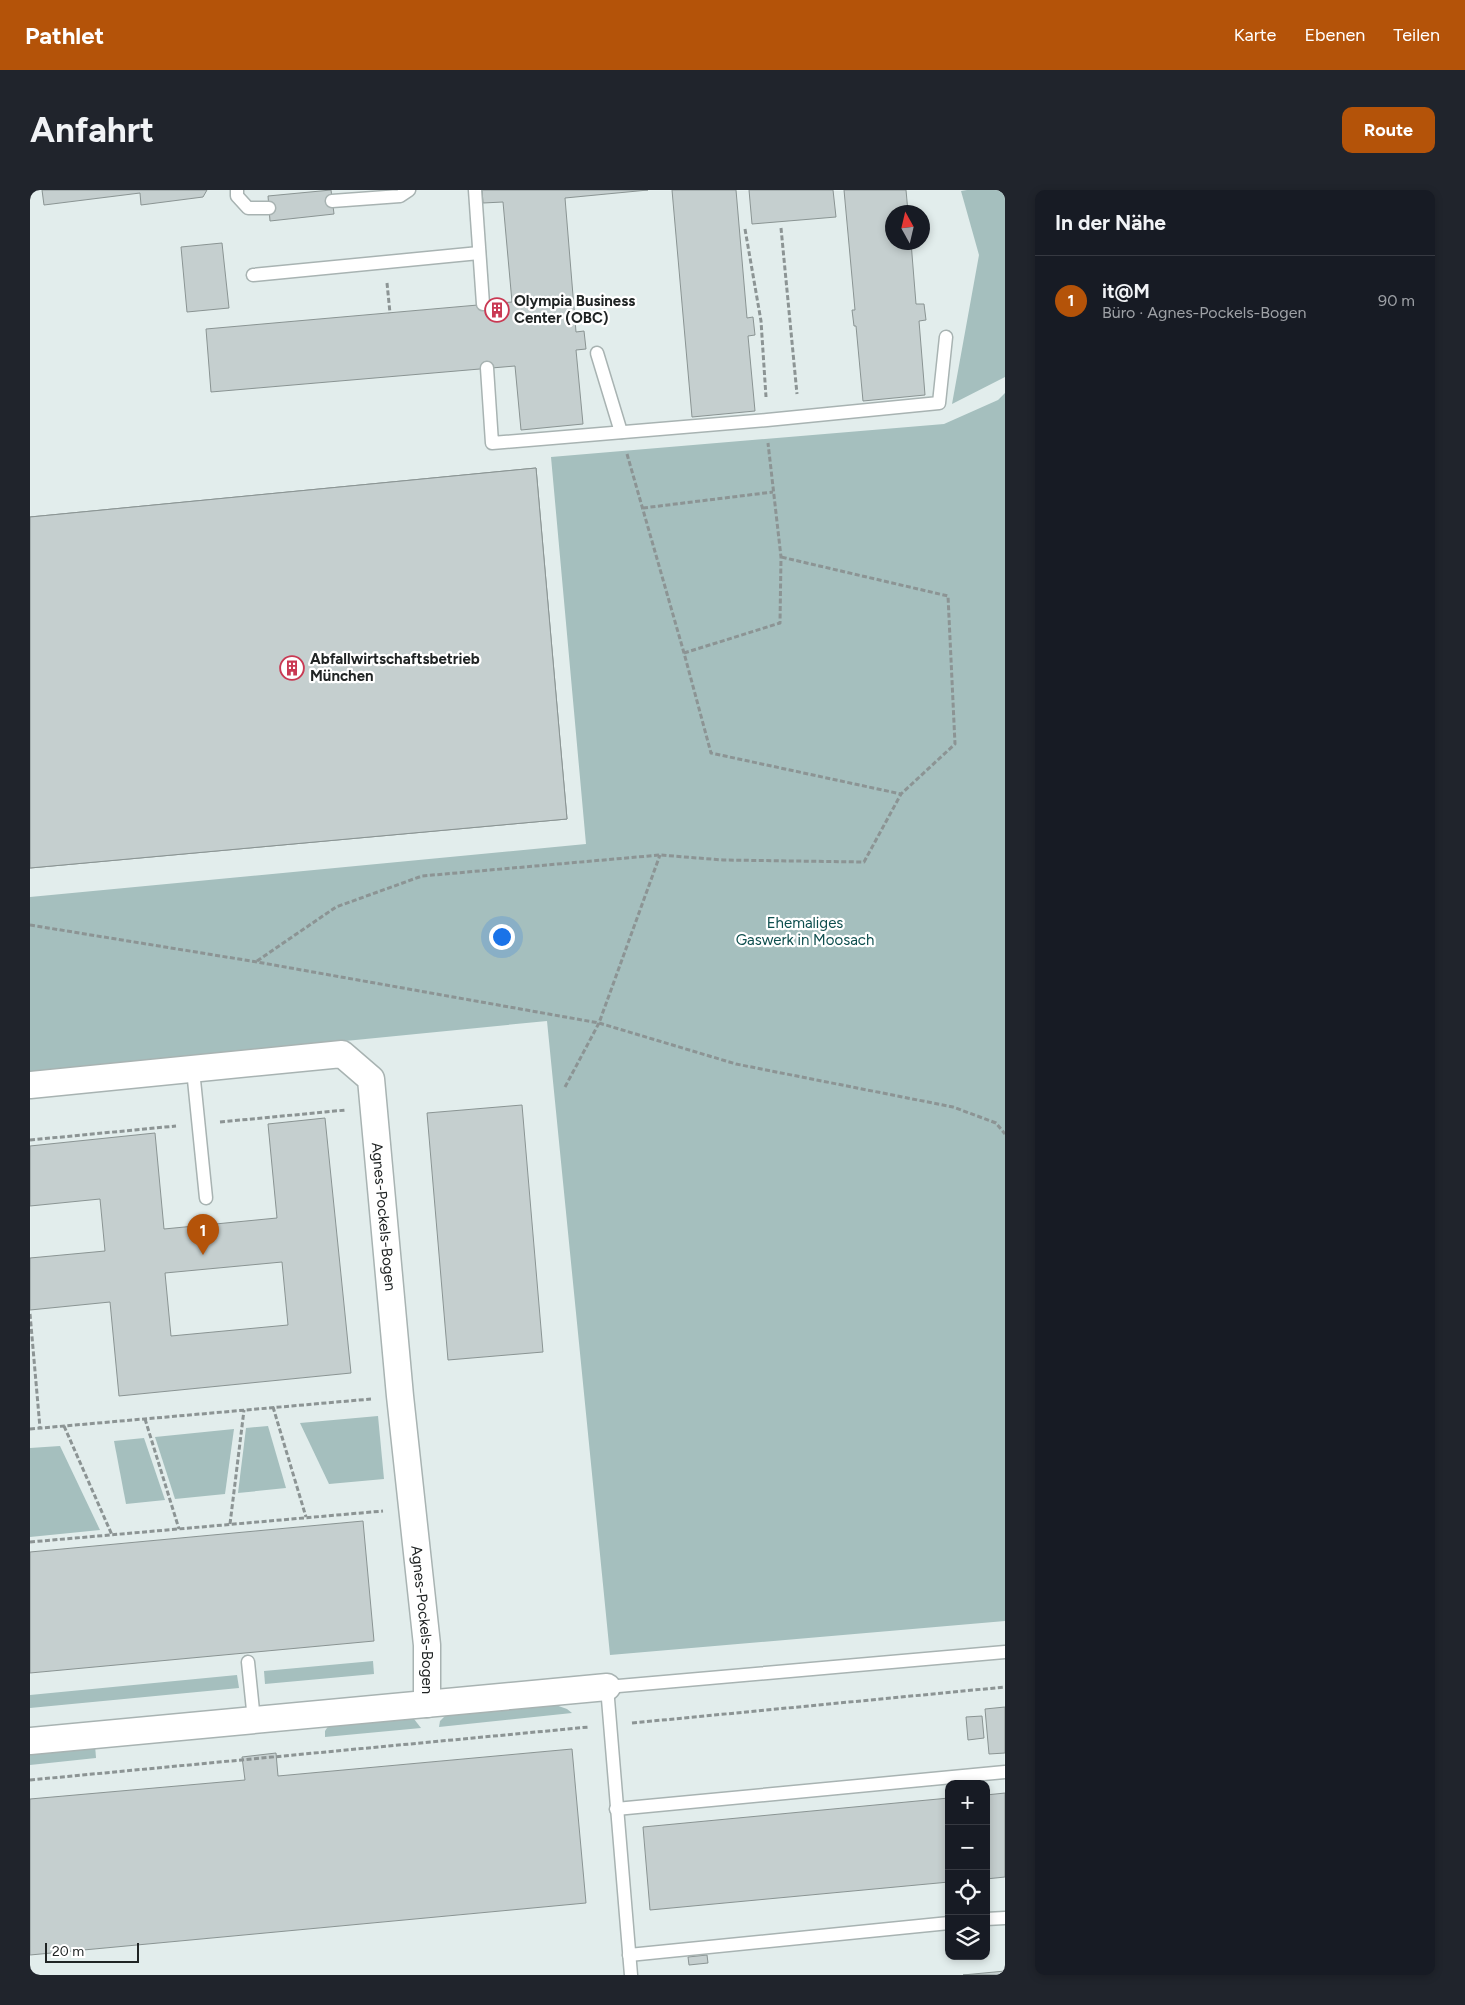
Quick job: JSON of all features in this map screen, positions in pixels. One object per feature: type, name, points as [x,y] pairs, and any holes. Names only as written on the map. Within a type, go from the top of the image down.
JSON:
[{"type":"street","name":"Agnes-Pockels-Bogen","points":[[30,1085],[342,1054],[371,1079],[400,1396],[426,1645],[427,1704]]},
{"type":"street","name":"Agnes-Pockels-Bogen","points":[[30,1741],[607,1688]]},
{"type":"lane","points":[[237,190],[237,196],[248,208],[269,208]]},
{"type":"lane","points":[[332,201],[400,196],[409,190]]},
{"type":"lane","points":[[475,190],[483,304]]},
{"type":"lane","points":[[253,275],[479,253]]},
{"type":"lane","points":[[487,368],[492,443],[768,420],[939,403],[946,337]]},
{"type":"lane","points":[[597,352],[621,432]]},
{"type":"lane","points":[[193,1070],[206,1198]]},
{"type":"lane","points":[[631,1975],[607,1688],[1005,1652]]},
{"type":"lane","points":[[248,1662],[254,1720]]},
{"type":"lane","points":[[616,1809],[1005,1772]]},
{"type":"lane","points":[[990,1919],[1005,1918]]},
{"type":"lane","points":[[630,1955],[945,1923]]},
{"type":"path","points":[[781,228],[794,370]]},
{"type":"path","points":[[745,229],[761,321],[768,420]]},
{"type":"path","points":[[386,262],[390,313]]},
{"type":"path","points":[[684,653],[780,623],[781,556],[768,442],[754,443],[751,421]]},
{"type":"path","points":[[621,432],[711,753],[901,794]]},
{"type":"path","points":[[643,508],[773,492]]},
{"type":"path","points":[[257,962],[336,907],[422,876],[660,854],[723,860],[864,862],[901,794],[955,744],[948,596],[781,556]]},
{"type":"path","points":[[565,1087],[599,1023],[660,854]]},
{"type":"path","points":[[30,925],[257,962],[599,1023],[736,1064],[953,1107],[996,1123],[1005,1134]]},
{"type":"path","points":[[30,1140],[354,1110]]},
{"type":"path","points":[[30,1314],[40,1428]]},
{"type":"path","points":[[30,1429],[400,1396]]},
{"type":"path","points":[[274,1407],[306,1517]]},
{"type":"path","points":[[230,1524],[244,1410]]},
{"type":"path","points":[[144,1419],[179,1529]]},
{"type":"path","points":[[64,1426],[112,1534]]},
{"type":"path","points":[[30,1542],[411,1508]]},
{"type":"path","points":[[30,1780],[1005,1687]]},
{"type":"green space","points":[[1005,190],[1005,377],[952,404],[979,255],[961,191]]},
{"type":"green space","name":"Ehemaliges Gaswerk in Moosach","points":[[1005,393],[1005,1621],[610,1655],[547,1021],[30,1072],[30,897],[586,844],[551,457],[944,424],[998,400]]},
{"type":"green space","points":[[378,1416],[384,1479],[329,1484],[300,1423]]},
{"type":"green space","points":[[268,1426],[286,1488],[238,1493],[246,1428]]},
{"type":"green space","points":[[234,1429],[225,1494],[175,1499],[155,1437]]},
{"type":"green space","points":[[144,1438],[165,1500],[126,1504],[114,1441]]},
{"type":"green space","points":[[60,1446],[100,1530],[30,1537],[30,1448]]},
{"type":"green space","points":[[373,1661],[374,1674],[265,1684],[264,1671]]},
{"type":"green space","points":[[237,1675],[239,1688],[30,1708],[30,1695]]},
{"type":"green space","points":[[550,1703],[567,1709],[572,1713],[439,1727],[440,1721],[448,1713]]},
{"type":"green space","points":[[407,1717],[414,1719],[421,1728],[325,1737],[325,1731],[329,1725]]},
{"type":"green space","points":[[95,1745],[96,1758],[30,1765],[30,1752]]},
{"type":"building","points":[[42,190],[207,190],[203,197],[141,205],[140,193],[44,205]]},
{"type":"building","points":[[331,190],[334,214],[270,221],[268,196]]},
{"type":"building","name":"Olympia Business Center (OBC)","points":[[482,190],[648,190],[565,198],[576,332],[584,331],[586,349],[576,350],[583,424],[521,430],[515,366],[211,392],[206,329],[512,302],[503,202],[483,203]]},
{"type":"building","points":[[672,190],[736,190],[747,318],[753,317],[755,335],[748,336],[755,411],[692,417]]},
{"type":"building","points":[[749,190],[833,190],[836,217],[752,224]]},
{"type":"building","points":[[844,190],[906,190],[907,205],[885,205],[885,250],[912,250],[916,304],[924,304],[926,320],[919,321],[925,395],[863,401],[856,326],[854,326],[852,310],[855,310]]},
{"type":"building","points":[[222,243],[229,308],[187,312],[181,247]]},
{"type":"building","name":"Abfallwirtschaftsbetrieb München","points":[[536,468],[567,819],[30,868],[30,517]]},
{"type":"building","name":"Abfallwirtschaftsbetrieb München","points":[[536,468],[567,819],[30,868],[30,517]]},
{"type":"building","points":[[522,1105],[543,1352],[448,1360],[427,1113]]},
{"type":"building","points":[[325,1118],[351,1373],[119,1396],[110,1302],[30,1310],[30,1258],[105,1251],[100,1199],[30,1206],[30,1146],[155,1133],[164,1229],[277,1218],[268,1124]],"holes":[[[282,1262],[288,1325],[171,1336],[165,1273]]]},
{"type":"building","points":[[363,1521],[374,1641],[30,1673],[30,1552]]},
{"type":"building","points":[[1005,1707],[1005,1753],[989,1754],[985,1709]]},
{"type":"building","points":[[982,1716],[984,1738],[968,1740],[966,1717]]},
{"type":"building","points":[[572,1749],[586,1903],[30,1955],[30,1799],[245,1780],[242,1757],[276,1753],[278,1776]]},
{"type":"building","points":[[1005,1793],[1005,1877],[990,1879],[990,1825],[990,1795]]},
{"type":"building","points":[[945,1798],[945,1882],[650,1910],[643,1827]]},
{"type":"building","points":[[707,1955],[708,1963],[689,1965],[688,1957]]},
{"type":"building","points":[[1005,1971],[1005,1975],[963,1975]]},
{"type":"place","name":"Olympia Business Center (OBC)","points":[[497,310]]},
{"type":"place","name":"Abfallwirtschaftsbetrieb München","points":[[292,668]]},
{"type":"place","name":"it@M","points":[[203,1255]]}]
